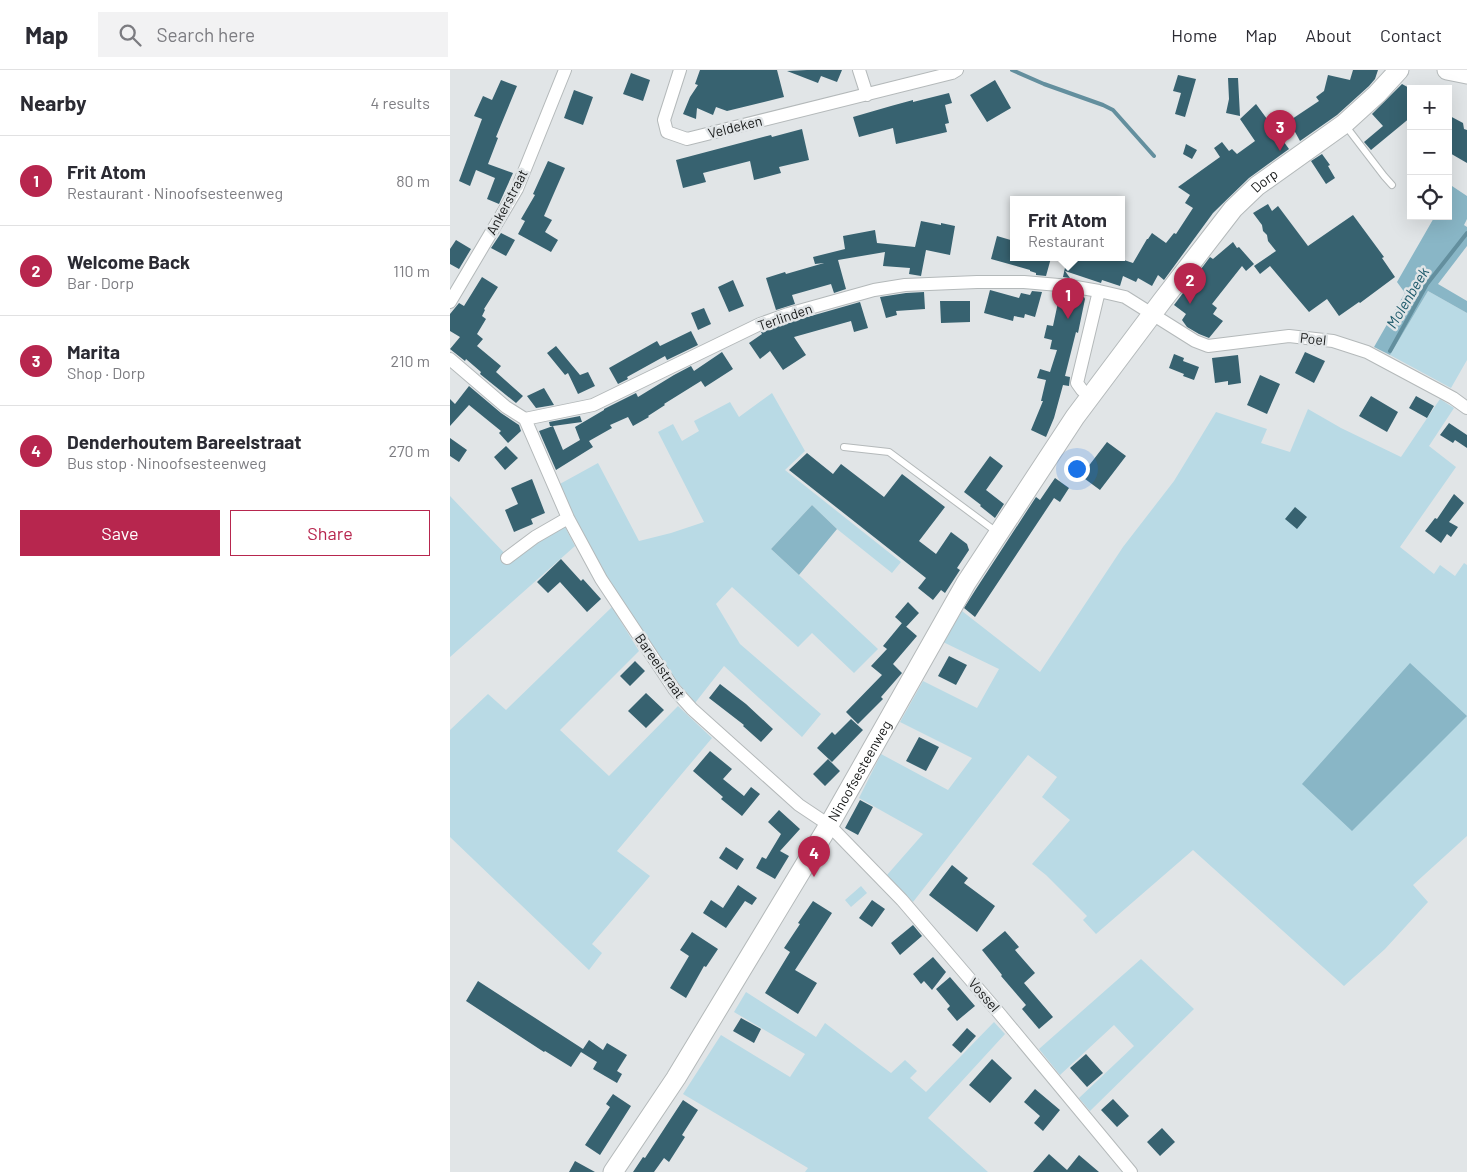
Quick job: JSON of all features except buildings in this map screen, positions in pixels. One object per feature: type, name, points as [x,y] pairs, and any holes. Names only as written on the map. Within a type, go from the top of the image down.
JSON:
[{"type":"street","name":"Ankerstraat","points":[[450,302],[517,189],[565,70]]},
{"type":"street","name":"Veldeken","points":[[680,70],[664,120],[667,132],[688,139],[952,73],[957,70]]},
{"type":"street","points":[[859,70],[868,94]]},
{"type":"street","name":"Dorp","points":[[1152,314],[1233,209],[1257,186],[1344,124],[1377,94],[1399,70]]},
{"type":"street","points":[[1447,70],[1467,74]]},
{"type":"street","name":"Terlinden","points":[[525,419],[593,405],[760,324],[788,314],[874,290],[921,283],[1024,282],[1099,290],[1125,297],[1152,314]]},
{"type":"street","points":[[1091,396],[1076,383],[1099,290]]},
{"type":"street","name":"Ninoofsesteenweg","points":[[613,1172],[676,1078],[829,825],[966,583],[1075,417],[1152,314]]},
{"type":"street","name":"Poel","points":[[1152,314],[1195,341],[1208,346],[1289,336],[1332,340],[1367,352],[1453,398],[1467,408]]},
{"type":"street","points":[[450,359],[506,406],[525,419]]},
{"type":"street","name":"Bareelstraat","points":[[525,419],[568,518],[601,579],[674,689],[692,709],[799,805],[829,825]]},
{"type":"street","points":[[507,558],[535,537],[568,518]]},
{"type":"street","name":"Vossel","points":[[829,825],[902,900],[1131,1172]]},
{"type":"lane","points":[[1344,124],[1392,184]]},
{"type":"lane","points":[[844,447],[889,452],[999,534]]},
{"type":"shaded area","points":[[1452,186],[1467,196],[1467,219],[1464,225],[1467,227],[1467,246],[1438,284],[1467,301],[1467,313],[1428,291],[1390,355],[1374,347],[1405,293],[1397,282],[1433,220],[1452,220]]},
{"type":"shaded area","points":[[1428,291],[1467,313],[1467,360],[1451,388],[1390,355]]},
{"type":"shaded area","points":[[772,393],[805,451],[785,470],[901,562],[892,573],[837,529],[812,505],[771,549],[878,649],[854,673],[812,633],[798,647],[732,587],[716,604],[740,644],[821,714],[802,737],[724,666],[695,703],[663,665],[634,622],[594,554],[558,485],[598,463],[639,541],[704,522],[658,432],[673,424],[682,441],[699,431],[694,421],[730,402],[739,417]]},
{"type":"shaded area","points":[[1440,399],[1454,408],[1429,446],[1456,467],[1400,547],[1434,574],[1440,565],[1455,576],[1464,563],[1467,565],[1467,836],[1413,885],[1428,902],[1385,949],[1344,986],[1193,850],[1096,934],[1083,920],[1087,916],[1046,875],[1032,864],[1070,820],[1042,797],[1057,777],[1028,755],[913,902],[887,875],[923,834],[859,798],[881,754],[948,790],[972,758],[900,722],[923,681],[977,708],[999,669],[943,642],[962,611],[1040,672],[1123,547],[1174,481],[1216,412],[1267,429],[1261,443],[1290,452],[1308,409],[1341,428],[1401,457]]},
{"type":"shaded area","points":[[450,496],[510,559],[564,525],[575,546],[450,657]]},
{"type":"shaded area","points":[[812,505],[837,529],[799,575],[771,549]]},
{"type":"shaded area","points":[[612,607],[639,651],[560,730],[609,776],[678,706],[712,738],[617,851],[650,876],[592,944],[602,953],[589,970],[450,837],[450,730],[488,694],[506,710]]},
{"type":"shaded area","points":[[1410,663],[1467,716],[1352,831],[1302,784]]},
{"type":"shaded area","points":[[861,886],[867,893],[851,907],[845,900]]},
{"type":"shaded area","points":[[1141,959],[1194,1009],[1090,1111],[1079,1098],[1134,1046],[1114,1025],[1060,1075],[1039,1049]]},
{"type":"shaded area","points":[[746,992],[816,1037],[825,1023],[891,1073],[905,1060],[917,1071],[910,1078],[926,1092],[994,1022],[1005,1034],[928,1118],[988,1172],[805,1172],[808,1168],[683,1094],[721,1035],[790,1077],[805,1054],[734,1012]]},
{"type":"waterway","name":"Molenbeek","points":[[1012,70],[1113,110],[1154,156]]},
{"type":"waterway","name":"Molenbeek","points":[[1390,351],[1427,284],[1467,233]]},
{"type":"place","name":"Marita","points":[[1280,151]]},
{"type":"place","name":"Welcome Back","points":[[1190,304]]},
{"type":"place","name":"Frit Atom","points":[[1068,319]]},
{"type":"place","name":"Denderhoutem Bareelstraat","points":[[814,877]]}]
